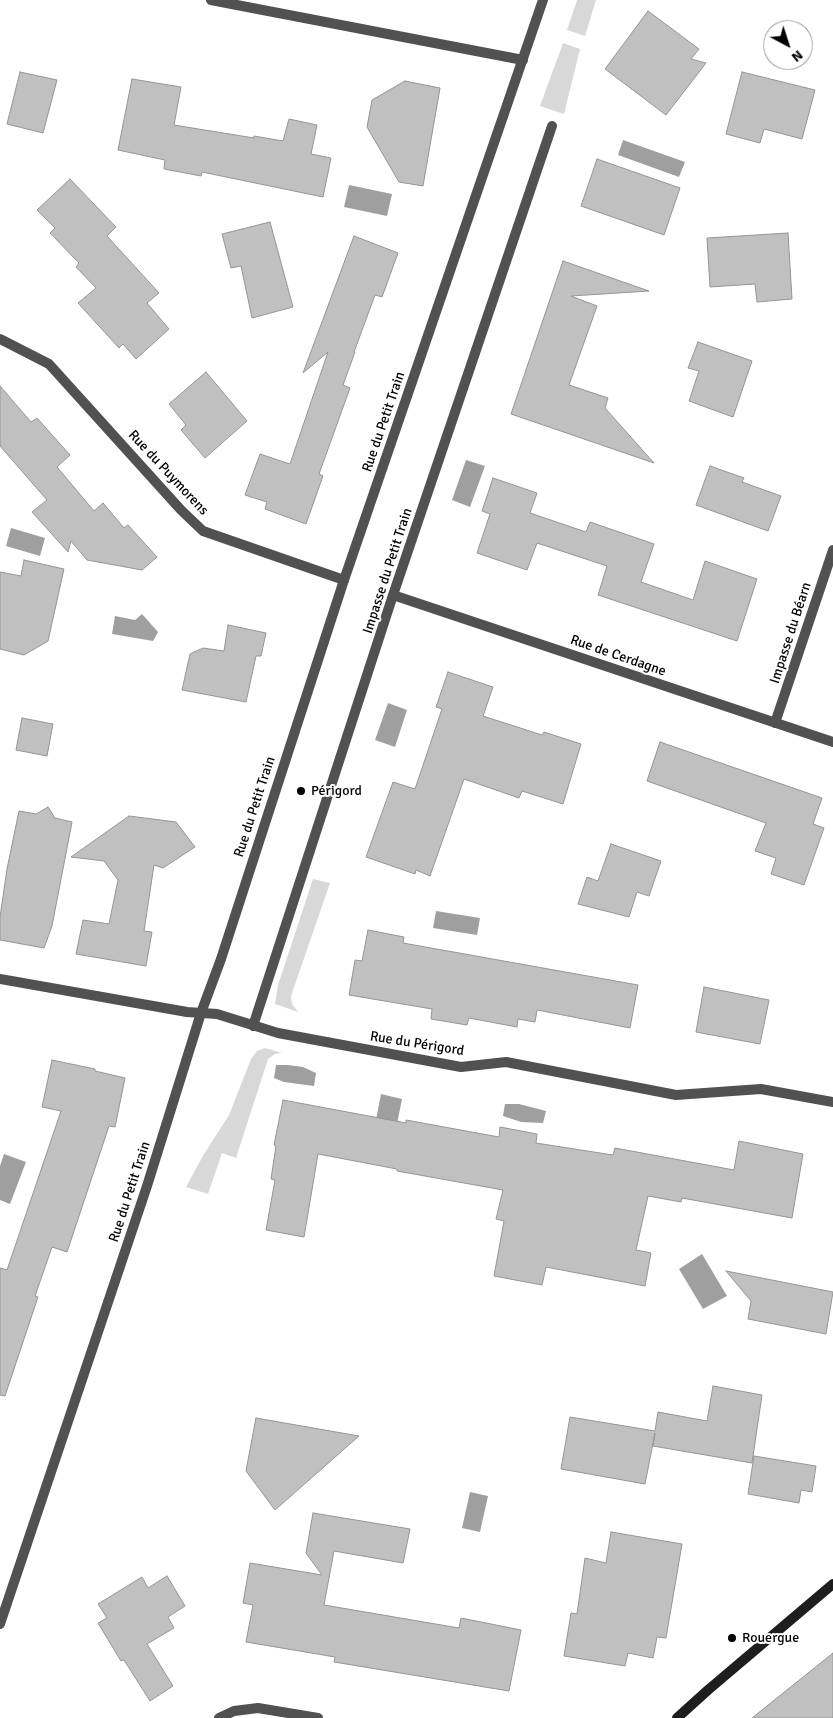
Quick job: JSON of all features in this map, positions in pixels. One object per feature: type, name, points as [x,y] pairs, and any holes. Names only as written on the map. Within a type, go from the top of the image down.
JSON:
[{"type":"main road","points":[[678,1718],[708,1690],[833,1584]]},
{"type":"street","points":[[211,0],[523,60]]},
{"type":"street","name":"Rue du Petit Train","points":[[0,1623],[147,1186],[201,1013],[221,959],[344,580],[543,0]]},
{"type":"street","name":"Impasse du Petit Train","points":[[253,1026],[394,595],[552,126]]},
{"type":"street","name":"Rue du Puymorens","points":[[0,339],[49,364],[181,510],[203,530],[344,580]]},
{"type":"street","name":"Impasse du Béarn","points":[[775,724],[833,550]]},
{"type":"street","name":"Rue de Cerdagne","points":[[394,595],[833,742]]},
{"type":"street","name":"Rue du Périgord","points":[[0,979],[166,1008],[217,1014],[278,1034],[461,1067],[506,1062],[676,1095],[761,1089],[833,1102]]},
{"type":"street","points":[[219,1718],[234,1712],[258,1708],[318,1718]]},
{"type":"shaded area","points":[[577,0],[596,0],[585,36],[567,30]]},
{"type":"shaded area","points":[[563,43],[580,49],[564,114],[540,106]]},
{"type":"shaded area","points":[[623,140],[685,162],[679,177],[618,155]]},
{"type":"shaded area","points":[[349,185],[392,194],[387,216],[344,207]]},
{"type":"shaded area","points":[[466,460],[485,466],[470,507],[452,500]]},
{"type":"shaded area","points":[[11,528],[45,538],[40,556],[6,546]]},
{"type":"shaded area","points":[[142,614],[158,632],[153,641],[112,634],[115,616],[135,620]]},
{"type":"shaded area","points":[[388,703],[407,710],[395,747],[375,740]]},
{"type":"shaded area","points":[[313,879],[330,883],[291,996],[292,1004],[298,1012],[275,1004],[278,985]]},
{"type":"shaded area","points":[[436,911],[480,918],[477,935],[433,928]]},
{"type":"shaded area","points":[[265,1048],[282,1053],[275,1054],[268,1059],[236,1158],[222,1153],[208,1194],[186,1187],[229,1115],[251,1059],[257,1051]]},
{"type":"shaded area","points":[[276,1065],[303,1067],[316,1073],[314,1086],[284,1082],[274,1078]]},
{"type":"shaded area","points":[[381,1094],[402,1099],[394,1139],[373,1135]]},
{"type":"shaded area","points":[[505,1104],[519,1104],[546,1111],[543,1123],[521,1122],[503,1116]]},
{"type":"shaded area","points":[[4,1154],[26,1162],[10,1204],[0,1200],[0,1166]]},
{"type":"shaded area","points":[[702,1254],[727,1296],[703,1309],[679,1269]]},
{"type":"shaded area","points":[[470,1492],[488,1496],[480,1532],[462,1528]]},
{"type":"building","points":[[648,11],[699,49],[691,59],[706,63],[666,115],[605,69]]},
{"type":"building","points":[[20,72],[57,80],[43,133],[7,124]]},
{"type":"building","points":[[742,72],[815,90],[802,139],[764,129],[760,143],[726,134]]},
{"type":"building","points":[[132,79],[181,87],[174,125],[283,141],[289,119],[317,125],[311,154],[331,158],[323,197],[202,172],[201,176],[164,169],[165,160],[118,150]]},
{"type":"building","points":[[405,81],[440,88],[423,186],[399,182],[367,127],[372,100]]},
{"type":"building","points":[[597,159],[680,188],[664,235],[581,206]]},
{"type":"building","points":[[70,179],[116,227],[107,236],[159,293],[147,303],[169,329],[136,359],[123,344],[119,348],[78,303],[96,288],[76,267],[79,263],[50,233],[55,228],[37,210]]},
{"type":"building","points":[[270,222],[293,307],[252,318],[241,266],[231,268],[222,234]]},
{"type":"building","points":[[788,233],[792,299],[757,302],[755,284],[710,287],[707,238]]},
{"type":"building","points":[[354,236],[398,253],[382,297],[375,295],[354,352],[343,385],[350,388],[319,474],[323,476],[306,524],[265,509],[267,502],[245,495],[260,454],[290,464],[328,352],[303,373]]},
{"type":"building","points":[[563,261],[649,291],[571,296],[597,306],[569,385],[608,398],[605,408],[654,463],[511,414]]},
{"type":"building","points":[[698,342],[752,361],[733,417],[689,401],[699,371],[688,368]]},
{"type":"building","points":[[206,372],[247,421],[205,458],[181,430],[186,425],[169,404]]},
{"type":"building","points":[[0,386],[31,422],[37,418],[70,455],[57,467],[94,511],[103,503],[124,528],[128,525],[157,557],[142,570],[87,560],[71,541],[68,552],[32,512],[47,500],[0,446]]},
{"type":"building","points":[[710,466],[744,478],[742,482],[781,496],[768,531],[696,505]]},
{"type":"building","points":[[493,478],[537,493],[530,513],[586,532],[590,522],[654,544],[641,582],[693,600],[705,561],[757,579],[737,641],[598,595],[607,566],[537,543],[527,570],[477,553],[490,514],[482,511]]},
{"type":"building","points":[[24,560],[64,569],[48,641],[24,655],[0,649],[0,572],[21,576]]},
{"type":"building","points":[[228,625],[266,633],[261,656],[256,656],[246,702],[182,690],[190,654],[203,648],[224,651]]},
{"type":"building","points":[[448,672],[493,687],[483,716],[542,735],[544,732],[581,744],[563,804],[522,791],[519,798],[464,779],[430,876],[416,870],[415,874],[366,857],[393,782],[415,789],[442,709],[436,707]]},
{"type":"building","points":[[22,718],[53,724],[47,756],[16,750]]},
{"type":"building","points":[[660,742],[822,798],[813,824],[824,828],[804,885],[771,874],[776,858],[755,851],[766,823],[647,781]]},
{"type":"building","points":[[48,807],[55,818],[72,822],[52,926],[44,948],[0,940],[0,917],[7,869],[19,811],[36,814]]},
{"type":"building","points":[[129,816],[176,822],[195,847],[163,868],[154,865],[144,931],[152,932],[146,966],[76,954],[83,920],[109,924],[118,880],[104,861],[71,857]]},
{"type":"building","points":[[611,844],[661,861],[649,896],[637,892],[629,917],[578,904],[587,877],[598,881]]},
{"type":"building","points":[[368,930],[404,937],[403,943],[638,985],[630,1028],[537,1010],[535,1022],[518,1019],[517,1027],[469,1018],[467,1025],[431,1019],[432,1009],[349,995],[355,960],[362,961]]},
{"type":"building","points":[[704,987],[769,1000],[760,1044],[696,1032]]},
{"type":"building","points":[[52,1060],[95,1069],[95,1071],[125,1078],[115,1127],[109,1126],[67,1252],[52,1247],[35,1296],[38,1297],[5,1396],[0,1395],[0,1268],[7,1270],[61,1111],[42,1107]]},
{"type":"building","points":[[283,1100],[406,1123],[406,1120],[499,1137],[500,1127],[537,1134],[536,1143],[613,1155],[615,1148],[734,1170],[739,1141],[803,1154],[792,1218],[682,1198],[681,1202],[648,1196],[636,1250],[651,1253],[645,1286],[546,1267],[542,1285],[494,1276],[504,1221],[496,1219],[503,1190],[397,1171],[397,1169],[318,1154],[304,1237],[266,1230],[275,1180],[271,1179],[276,1146],[274,1145]]},
{"type":"building","points":[[726,1271],[833,1292],[826,1334],[748,1319],[751,1301]]},
{"type":"building","points":[[713,1386],[762,1395],[752,1463],[653,1446],[655,1433],[645,1484],[561,1469],[570,1417],[655,1431],[658,1412],[707,1421]]},
{"type":"building","points":[[256,1418],[359,1436],[275,1510],[246,1471]]},
{"type":"building","points":[[754,1456],[816,1466],[812,1492],[801,1490],[799,1503],[748,1494]]},
{"type":"building","points":[[313,1513],[410,1529],[403,1563],[334,1551],[324,1605],[459,1628],[461,1618],[521,1630],[509,1691],[334,1662],[335,1657],[246,1642],[253,1605],[243,1603],[250,1563],[322,1575],[306,1553]]},
{"type":"building","points":[[611,1532],[682,1544],[666,1638],[657,1637],[653,1658],[628,1653],[625,1666],[564,1656],[571,1613],[577,1614],[585,1558],[606,1563]]},
{"type":"building","points":[[167,1576],[185,1606],[168,1617],[174,1628],[147,1644],[173,1686],[150,1701],[124,1660],[121,1661],[98,1623],[107,1618],[98,1604],[142,1577],[148,1588]]},
{"type":"building","points":[[833,1653],[833,1718],[752,1718]]},
{"type":"place","name":"Périgord","points":[[301,791]]},
{"type":"place","name":"Rouergue","points":[[732,1638]]}]
